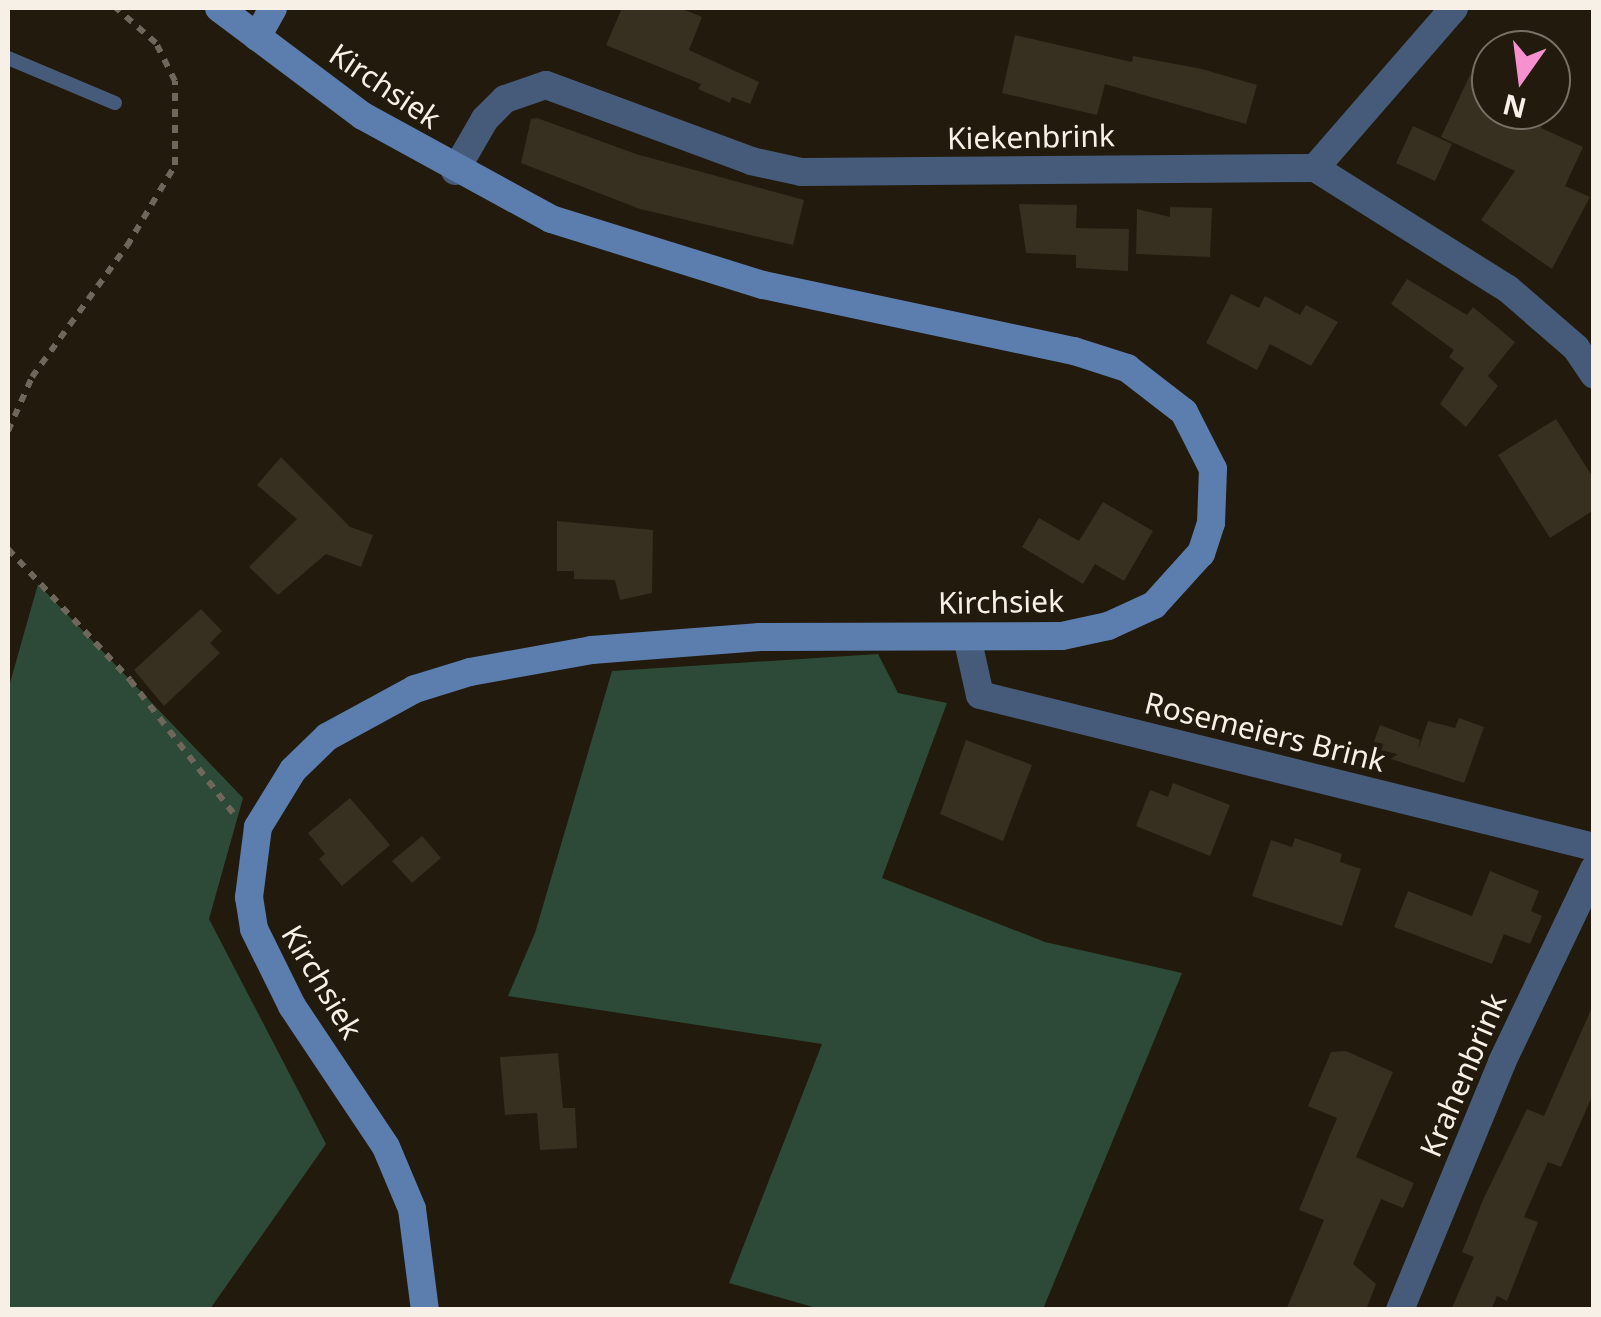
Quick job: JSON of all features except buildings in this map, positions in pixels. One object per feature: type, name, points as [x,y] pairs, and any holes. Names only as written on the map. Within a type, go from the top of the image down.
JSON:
[{"type":"main road","name":"Kirchsiek","points":[[220,8],[363,116],[455,171],[552,219],[644,252],[1092,356],[1126,368],[1184,412],[1212,468],[1215,493],[1202,553],[1183,580],[1154,605],[1108,626],[1062,636],[760,636],[592,650],[470,672],[416,689],[327,738],[273,796],[255,842],[254,928],[284,992],[386,1147],[412,1210],[424,1310]]},
{"type":"main road","points":[[257,36],[272,8]]},
{"type":"street","points":[[1454,8],[1316,168],[1365,205],[1508,289],[1576,348],[1594,374]]},
{"type":"street","name":"Kiekenbrink","points":[[455,171],[505,99],[546,85],[751,161],[801,172],[1316,168]]},
{"type":"street","name":"Rosemeiers Brink","points":[[967,636],[980,695],[1594,848]]},
{"type":"street","name":"Krahenbrink","points":[[1400,1310],[1502,1062],[1594,869]]},
{"type":"lane","points":[[8,58],[115,103]]},
{"type":"path","points":[[8,431],[32,377],[126,246],[175,165],[176,81],[156,43],[116,8]]},
{"type":"path","points":[[8,549],[130,680],[255,842]]},
{"type":"green space","points":[[38,584],[243,798],[209,919],[326,1144],[210,1309],[8,1309],[8,690]]},
{"type":"green space","points":[[878,654],[898,693],[947,703],[882,878],[1045,942],[1182,973],[1043,1309],[820,1309],[729,1283],[822,1044],[508,996],[535,933],[612,671]]}]
